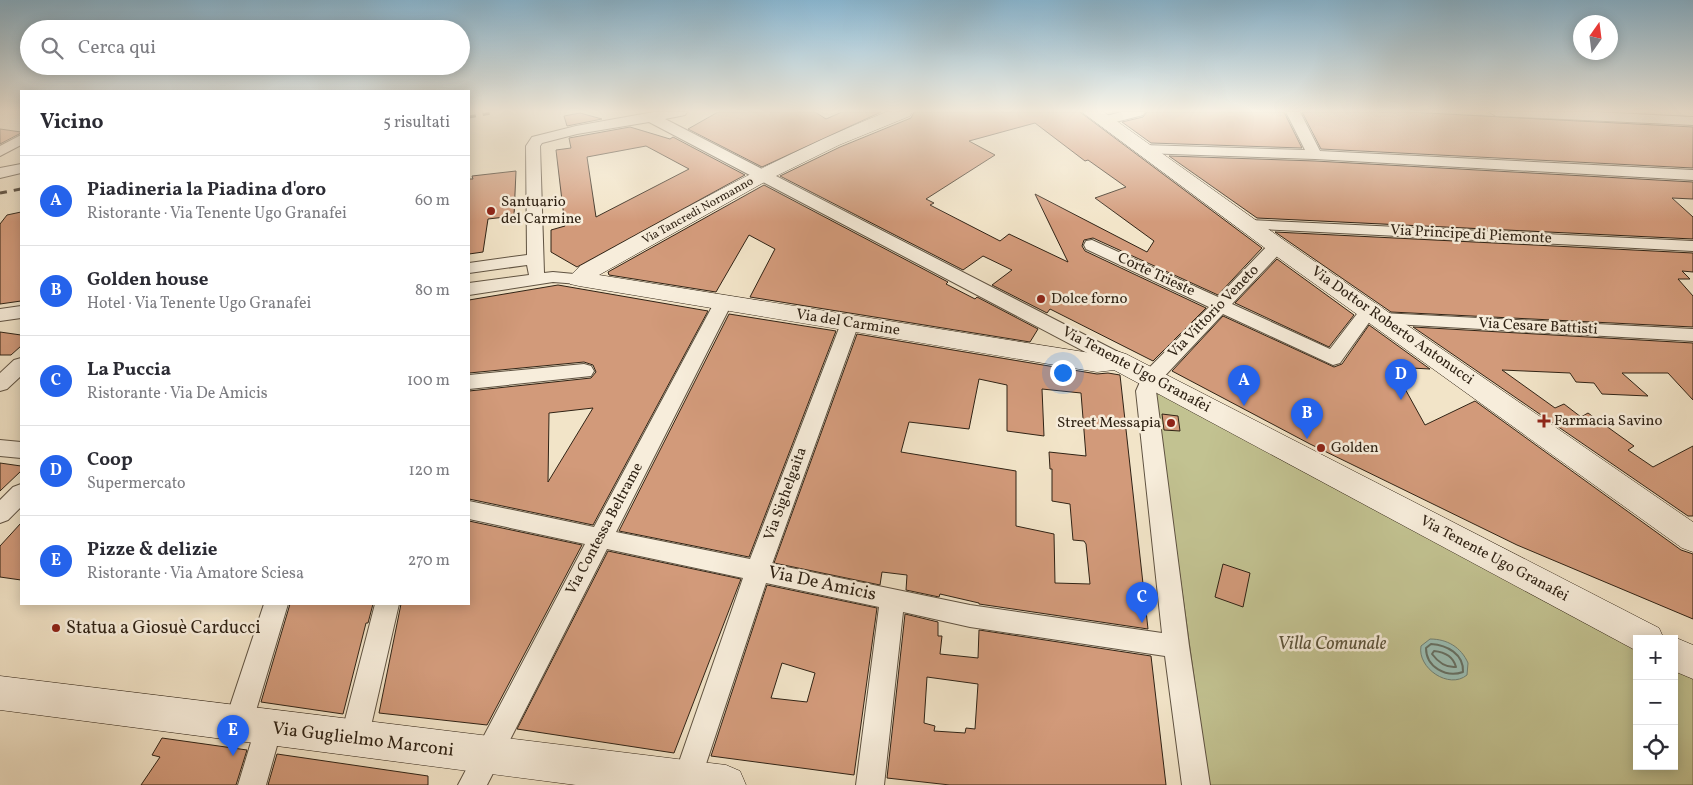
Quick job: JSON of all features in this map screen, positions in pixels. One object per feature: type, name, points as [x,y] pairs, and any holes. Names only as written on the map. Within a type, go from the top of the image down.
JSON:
[{"type":"main road","name":"Via Tancredi Normanno","points":[[579,279],[588,271],[763,175],[817,149]]},
{"type":"main road","name":"Via Dottor Roberto Antonucci","points":[[1144,149],[1277,246],[1691,535]]},
{"type":"main road","name":"Via del Carmine","points":[[579,279],[1097,363],[1117,360]]},
{"type":"main road","name":"Via Tenente Ugo Granafei","points":[[1117,360],[1639,635]]},
{"type":"main road","points":[[1678,655],[1693,663]]},
{"type":"main road","name":"Via Guglielmo Marconi","points":[[0,693],[354,739],[480,770],[726,785]]},
{"type":"street","points":[[534,149],[536,279]]},
{"type":"street","name":"Via Tenente Ugo Granafei","points":[[712,149],[1117,360]]},
{"type":"street","points":[[1158,149],[1693,175]]},
{"type":"street","points":[[1311,149],[1314,155]]},
{"type":"street","points":[[0,173],[20,170]]},
{"type":"street","name":"Via Principe di Piemonte","points":[[1249,225],[1693,246]]},
{"type":"street","name":"Corte Trieste","points":[[1092,245],[1333,358],[1376,314]]},
{"type":"street","name":"Via Vittorio Veneto","points":[[1151,378],[1277,246]]},
{"type":"street","points":[[470,268],[536,259]]},
{"type":"street","points":[[470,289],[553,277],[579,279]]},
{"type":"street","name":"Via Contessa Beltrame","points":[[480,770],[723,303]]},
{"type":"street","points":[[0,315],[20,312]]},
{"type":"street","name":"Via Cesare Battisti","points":[[1376,314],[1693,335]]},
{"type":"street","name":"Via Sighelgaita","points":[[686,782],[758,570],[850,323]]},
{"type":"street","points":[[0,384],[20,366]]},
{"type":"street","points":[[470,382],[584,371]]},
{"type":"street","points":[[1151,378],[1146,391],[1176,646],[1196,785]]},
{"type":"street","points":[[0,448],[20,450]]},
{"type":"street","points":[[0,514],[20,494]]},
{"type":"street","name":"Via De Amicis","points":[[470,510],[601,536],[970,616],[1176,646]]},
{"type":"street","points":[[870,785],[892,599]]},
{"type":"street","points":[[252,785],[253,726],[276,605]]},
{"type":"street","points":[[354,739],[387,605]]},
{"type":"green space","name":"Villa Comunale","points":[[1164,393],[1633,646],[1633,770],[1678,770],[1678,670],[1693,678],[1693,785],[1209,785],[1155,396]]},
{"type":"water","points":[[1430,639],[1448,642],[1462,652],[1468,663],[1467,675],[1460,679],[1452,680],[1443,678],[1429,669],[1421,654],[1421,646]]},
{"type":"building","points":[[632,149],[587,157],[596,217],[689,169],[651,149],[695,149],[745,175],[577,267],[551,252],[551,230],[565,226],[556,150]]},
{"type":"building","points":[[726,149],[802,149],[762,167]]},
{"type":"building","points":[[837,149],[983,149],[995,155],[926,199],[934,203],[930,205],[1000,241],[1009,234],[1068,262],[1035,194],[1147,252],[1154,241],[1095,198],[1126,187],[1069,149],[1129,149],[1262,248],[1218,295],[1093,238],[1084,240],[1082,246],[1085,251],[1206,308],[1153,361],[1050,309],[1047,313],[992,285],[1012,270],[983,256],[963,270],[780,176]]},
{"type":"building","points":[[1321,149],[1693,149],[1693,168]]},
{"type":"building","points":[[1169,156],[1315,161],[1693,182],[1693,199],[1672,198],[1693,217],[1693,239],[1257,218]]},
{"type":"building","name":"Santuario del Carmine","points":[[516,171],[514,216],[488,219],[483,252],[470,254],[470,179],[473,179],[472,176]]},
{"type":"building","points":[[764,185],[948,282],[946,284],[975,299],[977,297],[1038,329],[1030,342],[750,297],[775,249],[749,235],[716,292],[609,275],[608,272]]},
{"type":"building","points":[[20,212],[20,301],[0,304],[0,224],[7,215]]},
{"type":"building","points":[[1275,232],[1693,253],[1693,272],[1682,271],[1690,279],[1678,279],[1693,296],[1693,327],[1391,312]]},
{"type":"building","points":[[1277,259],[1354,315],[1329,347],[1235,303]]},
{"type":"building","points":[[558,285],[708,311],[593,525],[470,499],[470,391],[591,378],[596,372],[593,365],[584,362],[470,373],[470,300]],"holes":[[[593,408],[548,482],[549,413]]]},
{"type":"building","points":[[729,314],[836,331],[749,557],[619,531]]},
{"type":"building","points":[[1223,316],[1334,367],[1342,364],[1369,325],[1430,369],[1393,367],[1425,425],[1475,401],[1681,550],[1693,554],[1693,619],[1517,545],[1310,444],[1172,371]]},
{"type":"building","points":[[1413,327],[1693,343],[1693,400],[1668,373],[1622,373],[1648,396],[1602,394],[1594,383],[1576,382],[1570,373],[1502,370],[1555,408],[1564,404],[1581,417],[1588,413],[1634,446],[1628,450],[1653,467],[1693,446],[1693,516],[1688,516]]},
{"type":"building","points":[[0,332],[20,335],[20,347],[11,355],[0,355]]},
{"type":"building","points":[[857,334],[1097,374],[1120,375],[1148,629],[979,604],[940,594],[939,597],[906,590],[907,575],[882,572],[880,585],[774,563]],"holes":[[[979,379],[1007,385],[1007,431],[1044,436],[1042,389],[1081,393],[1086,456],[1049,452],[1050,469],[1052,469],[1052,501],[1070,504],[1073,540],[1084,541],[1086,544],[1090,584],[1055,583],[1054,534],[1016,526],[1016,471],[901,452],[909,422],[969,429]]]},
{"type":"building","name":"Street Messapia","points":[[1162,414],[1178,416],[1180,431],[1164,430]]},
{"type":"building","points":[[0,463],[20,466],[20,472],[0,491]]},
{"type":"building","points":[[470,521],[582,545],[487,725],[379,713],[401,605],[470,605]]},
{"type":"building","points":[[20,524],[20,580],[0,577],[0,546]]},
{"type":"building","points":[[608,551],[741,579],[674,753],[517,729]]},
{"type":"building","points":[[1223,564],[1250,573],[1243,607],[1215,597]]},
{"type":"building","points":[[767,585],[877,608],[854,775],[711,756]],"holes":[[[782,663],[815,673],[807,702],[771,698]]]},
{"type":"building","points":[[290,605],[373,605],[368,623],[366,623],[343,714],[261,702]]},
{"type":"building","points":[[905,614],[938,622],[938,636],[942,636],[940,654],[978,658],[979,630],[1151,656],[1166,785],[950,785],[887,778]],"holes":[[[927,677],[978,684],[975,729],[966,728],[965,733],[934,731],[935,726],[924,723]]]},
{"type":"building","points":[[162,738],[247,750],[236,785],[141,785],[160,757],[152,755]]},
{"type":"building","points":[[277,754],[428,776],[428,785],[268,785]]},
{"type":"railway","points":[[0,193],[20,189]]},
{"type":"place","name":"Santuario del Carmine","points":[[491,211]]},
{"type":"place","name":"Dolce forno","points":[[1041,299]]},
{"type":"place","name":"Coop","points":[[1401,400]]},
{"type":"place","name":"Piadineria la Piadina d'oro","points":[[1244,406]]},
{"type":"place","name":"Farmacia Savino","points":[[1544,421]]},
{"type":"place","name":"Street Messapia","points":[[1171,423]]},
{"type":"place","name":"Golden house","points":[[1307,439]]},
{"type":"place","name":"Golden","points":[[1321,448]]},
{"type":"place","name":"La Puccia","points":[[1142,623]]},
{"type":"place","name":"Statua a Giosuè Carducci","points":[[56,628]]},
{"type":"place","name":"Pizze & delizie","points":[[233,756]]}]
